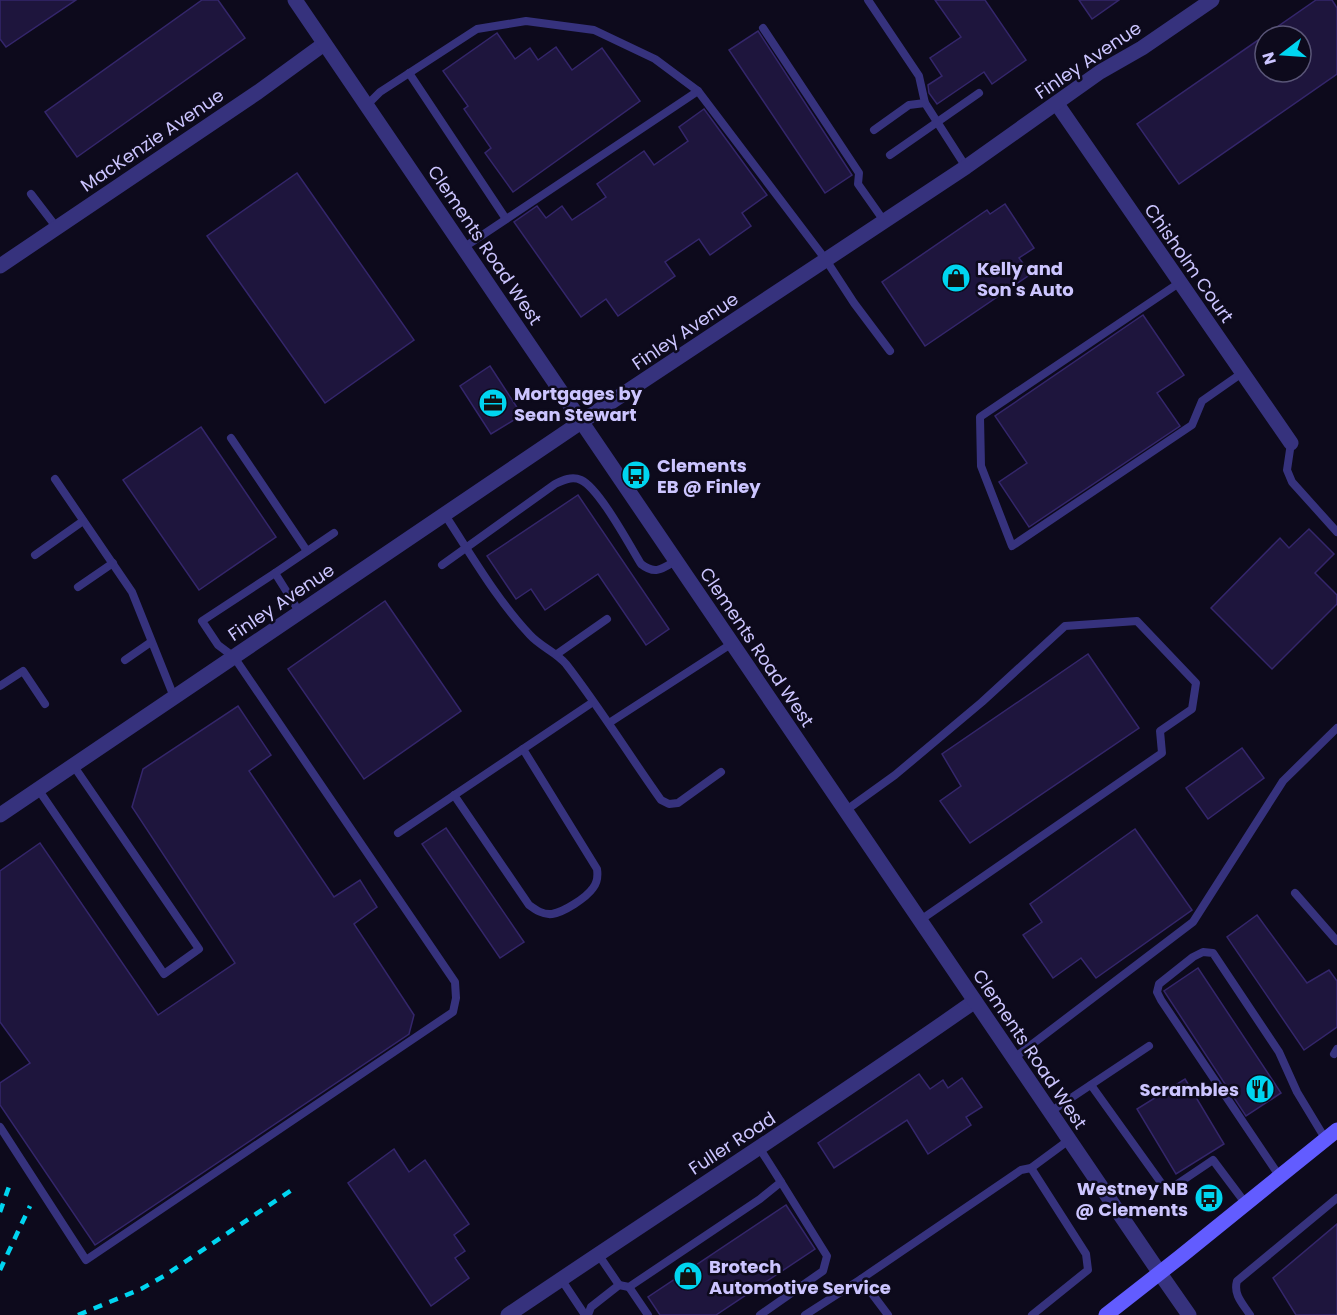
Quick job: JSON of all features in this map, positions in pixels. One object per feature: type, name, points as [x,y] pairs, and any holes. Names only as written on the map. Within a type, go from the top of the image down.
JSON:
[{"type":"main road","points":[[1106,1315],[1331,1135]]},
{"type":"street","name":"Clements Road West","points":[[295,0],[1189,1315]]},
{"type":"street","name":"Finley Avenue","points":[[0,814],[580,422],[966,167],[1100,72],[1142,48],[1212,0]]},
{"type":"street","name":"MacKenzie Avenue","points":[[0,266],[258,92],[324,44]]},
{"type":"street","name":"Chisholm Court","points":[[1057,104],[1290,442]]},
{"type":"street","name":"Fuller Road","points":[[508,1315],[760,1149],[975,1002]]},
{"type":"lane","points":[[868,0],[919,76],[925,103],[966,167]]},
{"type":"lane","points":[[367,105],[380,92],[477,29],[526,21],[594,30],[655,59],[698,91],[826,260],[854,303],[890,351]]},
{"type":"lane","points":[[763,28],[859,172],[858,184],[884,221]]},
{"type":"lane","points":[[409,73],[506,219]]},
{"type":"lane","points":[[463,248],[698,91]]},
{"type":"lane","points":[[890,155],[979,93]]},
{"type":"lane","points":[[874,130],[909,105],[925,103]]},
{"type":"lane","points":[[31,194],[57,228]]},
{"type":"lane","points":[[1179,283],[980,417],[981,466],[1012,546],[1192,425],[1202,401],[1242,373]]},
{"type":"lane","points":[[231,438],[307,551]]},
{"type":"lane","points":[[1290,442],[1287,470],[1292,482],[1337,532]]},
{"type":"lane","points":[[55,479],[132,592],[174,697]]},
{"type":"lane","points":[[442,565],[563,479],[582,480],[590,486],[641,564],[647,569],[661,570],[675,561]]},
{"type":"lane","points":[[445,515],[512,614],[532,638],[557,654],[609,723],[661,800],[669,804],[678,803],[721,772]]},
{"type":"lane","points":[[35,555],[83,521]]},
{"type":"lane","points":[[0,1127],[86,1260],[453,1012],[456,998],[455,982],[234,657],[218,645],[202,621],[334,533]]},
{"type":"lane","points":[[78,587],[113,563]]},
{"type":"lane","points":[[274,573],[300,613]]},
{"type":"lane","points":[[557,654],[607,619]]},
{"type":"lane","points":[[845,811],[895,775],[982,702],[1065,626],[1137,621],[1196,683],[1192,709],[1160,731],[1162,753],[919,921]]},
{"type":"lane","points":[[125,660],[151,642]]},
{"type":"lane","points":[[609,723],[731,644]]},
{"type":"lane","points":[[0,686],[23,671],[45,704]]},
{"type":"lane","points":[[398,833],[593,702]]},
{"type":"lane","points":[[1014,1058],[1193,922],[1283,781],[1337,728]]},
{"type":"lane","points":[[454,795],[529,905],[538,912],[550,914],[560,911],[584,896],[594,887],[598,879],[597,869],[523,749]]},
{"type":"lane","points":[[38,789],[164,974],[199,949],[73,765]]},
{"type":"lane","points":[[1294,893],[1337,941]]},
{"type":"lane","points":[[1280,1177],[1161,1000],[1157,992],[1160,984],[1193,957],[1203,952],[1213,952],[1279,1052],[1297,1092],[1331,1135]]},
{"type":"lane","points":[[1050,1112],[1149,1046]]},
{"type":"lane","points":[[1091,1085],[1167,1191],[1213,1160],[1246,1204]]},
{"type":"lane","points":[[805,1315],[1069,1140]]},
{"type":"lane","points":[[760,1149],[827,1256],[823,1271],[760,1315]]},
{"type":"lane","points":[[1030,1168],[1086,1254],[1088,1270],[1032,1315]]},
{"type":"lane","points":[[629,1287],[781,1182]]},
{"type":"lane","points":[[1250,1315],[1237,1295],[1235,1289],[1237,1281],[1337,1198]]},
{"type":"lane","points":[[598,1254],[619,1285],[629,1287],[648,1315]]},
{"type":"lane","points":[[561,1279],[590,1313],[619,1285]]},
{"type":"lane","points":[[861,1279],[888,1315]]},
{"type":"building","points":[[0,0],[76,0],[6,47],[0,39]]},
{"type":"building","points":[[202,0],[218,0],[245,38],[77,157],[45,112]]},
{"type":"building","points":[[935,0],[985,0],[1026,60],[992,84],[984,72],[937,104],[929,93],[928,85],[942,76],[930,58],[961,37]]},
{"type":"building","points":[[1079,0],[1119,0],[1092,19]]},
{"type":"building","points":[[1316,0],[1332,0],[1337,8],[1337,74],[1179,184],[1137,124],[1253,44],[1253,84],[1313,84],[1313,24],[1281,24]]},
{"type":"building","points":[[758,31],[852,175],[825,193],[729,50]]},
{"type":"building","points":[[497,33],[515,59],[530,48],[538,60],[556,47],[572,70],[602,48],[640,101],[513,192],[485,153],[491,148],[464,109],[468,106],[443,71]]},
{"type":"building","points":[[704,109],[767,195],[742,213],[751,226],[710,255],[699,239],[665,262],[675,276],[618,316],[606,299],[581,317],[514,222],[537,206],[546,218],[562,206],[572,220],[606,197],[597,184],[644,151],[654,165],[688,141],[679,127]]},
{"type":"building","points":[[297,173],[414,340],[325,403],[207,236]]},
{"type":"building","name":"Kelly and Son's Auto","points":[[1005,204],[1034,248],[1019,258],[1031,274],[925,346],[882,282],[987,210],[990,214]]},
{"type":"building","points":[[1143,315],[1184,375],[1157,393],[1180,426],[1029,527],[999,482],[1027,463],[995,416]]},
{"type":"building","points":[[490,366],[522,415],[491,434],[460,386]]},
{"type":"building","points":[[201,427],[276,537],[199,590],[123,480]]},
{"type":"building","points":[[578,495],[669,629],[646,645],[598,574],[545,610],[531,589],[516,599],[487,556]]},
{"type":"building","points":[[1309,529],[1334,554],[1315,573],[1337,595],[1337,604],[1272,669],[1211,608],[1280,538],[1289,548]]},
{"type":"building","points":[[385,601],[461,711],[364,779],[288,669]]},
{"type":"building","points":[[1088,654],[1139,728],[970,843],[940,801],[961,786],[942,754]]},
{"type":"building","points":[[238,706],[271,755],[249,771],[334,897],[360,880],[377,907],[354,924],[414,1015],[409,1034],[95,1245],[0,1105],[0,1083],[30,1063],[0,1022],[0,871],[40,843],[158,1015],[235,963],[132,807],[143,769]]},
{"type":"building","points":[[1242,748],[1264,778],[1208,819],[1186,788]]},
{"type":"building","points":[[446,828],[524,942],[500,958],[422,844]]},
{"type":"building","points":[[1135,829],[1192,910],[1096,978],[1081,958],[1053,978],[1023,935],[1042,922],[1030,904]]},
{"type":"building","points":[[1257,915],[1307,983],[1329,970],[1337,981],[1337,1027],[1304,1050],[1227,937]]},
{"type":"building","points":[[1198,968],[1281,1093],[1246,1116],[1164,991]]},
{"type":"building","points":[[919,1074],[930,1089],[943,1080],[948,1088],[962,1078],[982,1107],[966,1117],[971,1125],[928,1154],[907,1120],[834,1168],[818,1143]]},
{"type":"building","points":[[1185,1079],[1224,1144],[1176,1174],[1137,1109]]},
{"type":"building","points":[[394,1149],[409,1172],[425,1160],[469,1224],[454,1235],[465,1251],[455,1258],[469,1278],[431,1306],[348,1183]]},
{"type":"building","points":[[786,1205],[815,1249],[716,1315],[660,1315],[648,1297]]},
{"type":"building","points":[[1337,1224],[1337,1315],[1296,1315],[1273,1278]]},
{"type":"railway","points":[[0,1212],[11,1181]]},
{"type":"railway","points":[[78,1315],[141,1289],[164,1276],[296,1187]]},
{"type":"railway","points":[[0,1270],[30,1206]]},
{"type":"place","name":"Kelly and Son's Auto","points":[[956,278]]},
{"type":"place","name":"Mortgages by Sean Stewart","points":[[493,403]]},
{"type":"place","name":"Clements EB @ Finley","points":[[636,475]]},
{"type":"place","name":"Scrambles","points":[[1260,1089]]},
{"type":"place","name":"Westney NB @ Clements","points":[[1209,1198]]},
{"type":"place","name":"Brotech Automotive Service","points":[[688,1276]]}]
